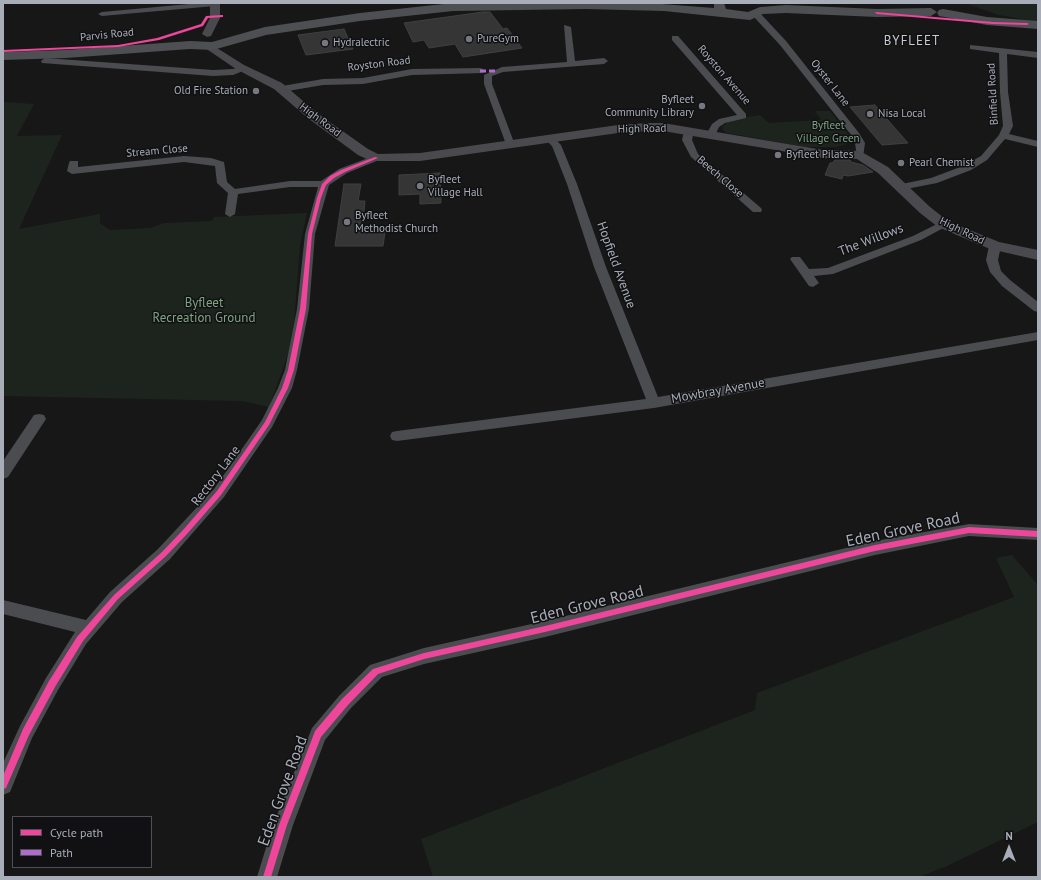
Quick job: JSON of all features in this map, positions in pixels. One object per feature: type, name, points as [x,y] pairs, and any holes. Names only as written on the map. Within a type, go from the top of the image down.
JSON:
[{"type":"main road","points":[[771,3],[875,8],[917,3],[919,8],[943,7],[987,21],[1032,25]]},
{"type":"main road","points":[[223,33],[258,32],[360,17],[453,7],[531,4],[722,7],[741,16],[943,7]]},
{"type":"main road","name":"Parvis Road","points":[[3,56],[66,54],[165,46],[204,41],[223,33]]},
{"type":"street","points":[[102,14],[215,4],[223,33],[224,53],[227,58]]},
{"type":"street","name":"Oyster Lane","points":[[741,16],[761,16],[856,134],[860,143],[860,155]]},
{"type":"street","points":[[567,27],[571,64]]},
{"type":"street","points":[[204,41],[223,33]]},
{"type":"street","name":"Royston Avenue","points":[[675,38],[743,116],[722,121],[715,126],[711,135]]},
{"type":"street","name":"High Road","points":[[204,41],[244,69],[282,89],[318,120],[363,152],[376,158],[420,157],[618,129],[649,127],[664,127],[823,154],[860,155],[878,166],[924,210],[943,224],[996,246],[1038,255]]},
{"type":"street","points":[[973,47],[1038,55]]},
{"type":"street","name":"Binfield Road","points":[[901,187],[933,181],[967,168],[984,158],[1003,136],[1008,126],[1004,92],[1003,51]]},
{"type":"street","points":[[45,61],[213,73],[233,72],[244,69]]},
{"type":"street","points":[[510,145],[488,84],[488,74],[502,70],[604,61]]},
{"type":"street","name":"Royston Road","points":[[282,89],[323,82],[363,80],[412,72],[480,71]]},
{"type":"street","name":"Beech Close","points":[[689,131],[687,140],[694,155],[757,210]]},
{"type":"street","points":[[1003,136],[1038,144]]},
{"type":"street","name":"Hopfield Avenue","points":[[550,139],[556,145],[572,184],[600,267],[654,403]]},
{"type":"street","points":[[230,214],[233,192],[290,184],[324,184],[337,174],[376,158]]},
{"type":"street","name":"Stream Close","points":[[74,163],[72,172],[184,159],[211,161],[220,164],[222,183],[233,192]]},
{"type":"street","name":"Rectory Lane","points":[[3,785],[26,732],[52,684],[80,639],[116,597],[164,554],[185,532],[218,493],[267,423],[285,388],[291,370],[303,309],[310,234],[318,198],[324,184]]},
{"type":"street","name":"Beech Close","points":[[746,200],[757,196]]},
{"type":"street","name":"The Willows","points":[[796,259],[810,278],[917,238],[943,224]]},
{"type":"street","points":[[996,246],[992,260],[996,272],[1006,283],[1038,308]]},
{"type":"street","name":"Mowbray Avenue","points":[[397,436],[654,403],[1038,336]]},
{"type":"street","points":[[3,472],[39,419]]},
{"type":"street","name":"Eden Grove Road","points":[[267,877],[283,825],[318,734],[345,702],[376,670],[424,656],[545,629],[875,548],[969,530],[1038,534]]},
{"type":"street","points":[[3,608],[13,608],[89,628]]},
{"type":"green space","points":[[965,3],[1038,3],[1038,22],[999,15]]},
{"type":"green space","name":"Byfleet Recreation Ground","points":[[3,102],[34,104],[17,136],[62,135],[19,229],[100,214],[100,223],[110,230],[151,228],[164,223],[212,221],[214,217],[307,213],[300,246],[294,325],[289,352],[269,407],[242,401],[3,396]]},
{"type":"green space","name":"Byfleet Village Green","points":[[815,111],[830,111],[852,139],[847,144],[837,147],[805,147],[727,133],[722,127],[728,122],[760,115],[769,123],[821,120]]},
{"type":"green space","points":[[1012,555],[1038,585],[1038,822],[947,866],[919,877],[433,877],[421,839],[755,710],[757,693],[1014,597],[996,558]]},
{"type":"building","points":[[490,12],[503,29],[507,28],[522,48],[463,57],[455,44],[429,48],[424,40],[413,42],[404,23]]},
{"type":"building","name":"Hydralectric","points":[[344,29],[353,49],[306,55],[298,35]]},
{"type":"building","points":[[875,105],[908,143],[882,145],[850,107]]},
{"type":"building","points":[[835,160],[850,160],[851,162],[863,165],[873,172],[848,176],[843,175],[842,179],[825,175],[830,163]]},
{"type":"building","name":"Byfleet Village Hall","points":[[440,173],[441,203],[420,204],[420,194],[399,195],[399,175]]},
{"type":"building","name":"Byfleet Methodist Church","points":[[344,184],[361,184],[358,201],[365,201],[362,232],[385,232],[383,246],[335,246]]},
{"type":"marked path","points":[[480,71],[495,71]]},
{"type":"cycle path","points":[[877,13],[993,23],[1027,24]]},
{"type":"cycle path","points":[[3,51],[118,46],[158,39],[202,25],[207,17],[222,16]]},
{"type":"cycle path","points":[[3,785],[26,732],[52,684],[80,639],[116,597],[164,554],[219,493],[267,423],[285,388],[291,370],[303,309],[310,234],[324,184],[332,177],[343,171],[376,158]]},
{"type":"cycle path","points":[[267,877],[283,825],[318,734],[345,702],[376,671],[424,656],[545,629],[875,548],[969,530],[1038,534]]},
{"type":"place","name":"PureGym","points":[[469,39]]},
{"type":"place","name":"Hydralectric","points":[[325,43]]},
{"type":"place","name":"Old Fire Station","points":[[256,91]]},
{"type":"place","name":"Byfleet Community Library","points":[[702,106]]},
{"type":"place","name":"Nisa Local","points":[[870,114]]},
{"type":"place","name":"Byfleet Pilates","points":[[778,155]]},
{"type":"place","name":"Pearl Chemist","points":[[901,163]]},
{"type":"place","name":"Byfleet Village Hall","points":[[420,186]]},
{"type":"place","name":"Byfleet Methodist Church","points":[[347,222]]},
{"type":"district","name":"BYFLEET","points":[[912,41]]}]
